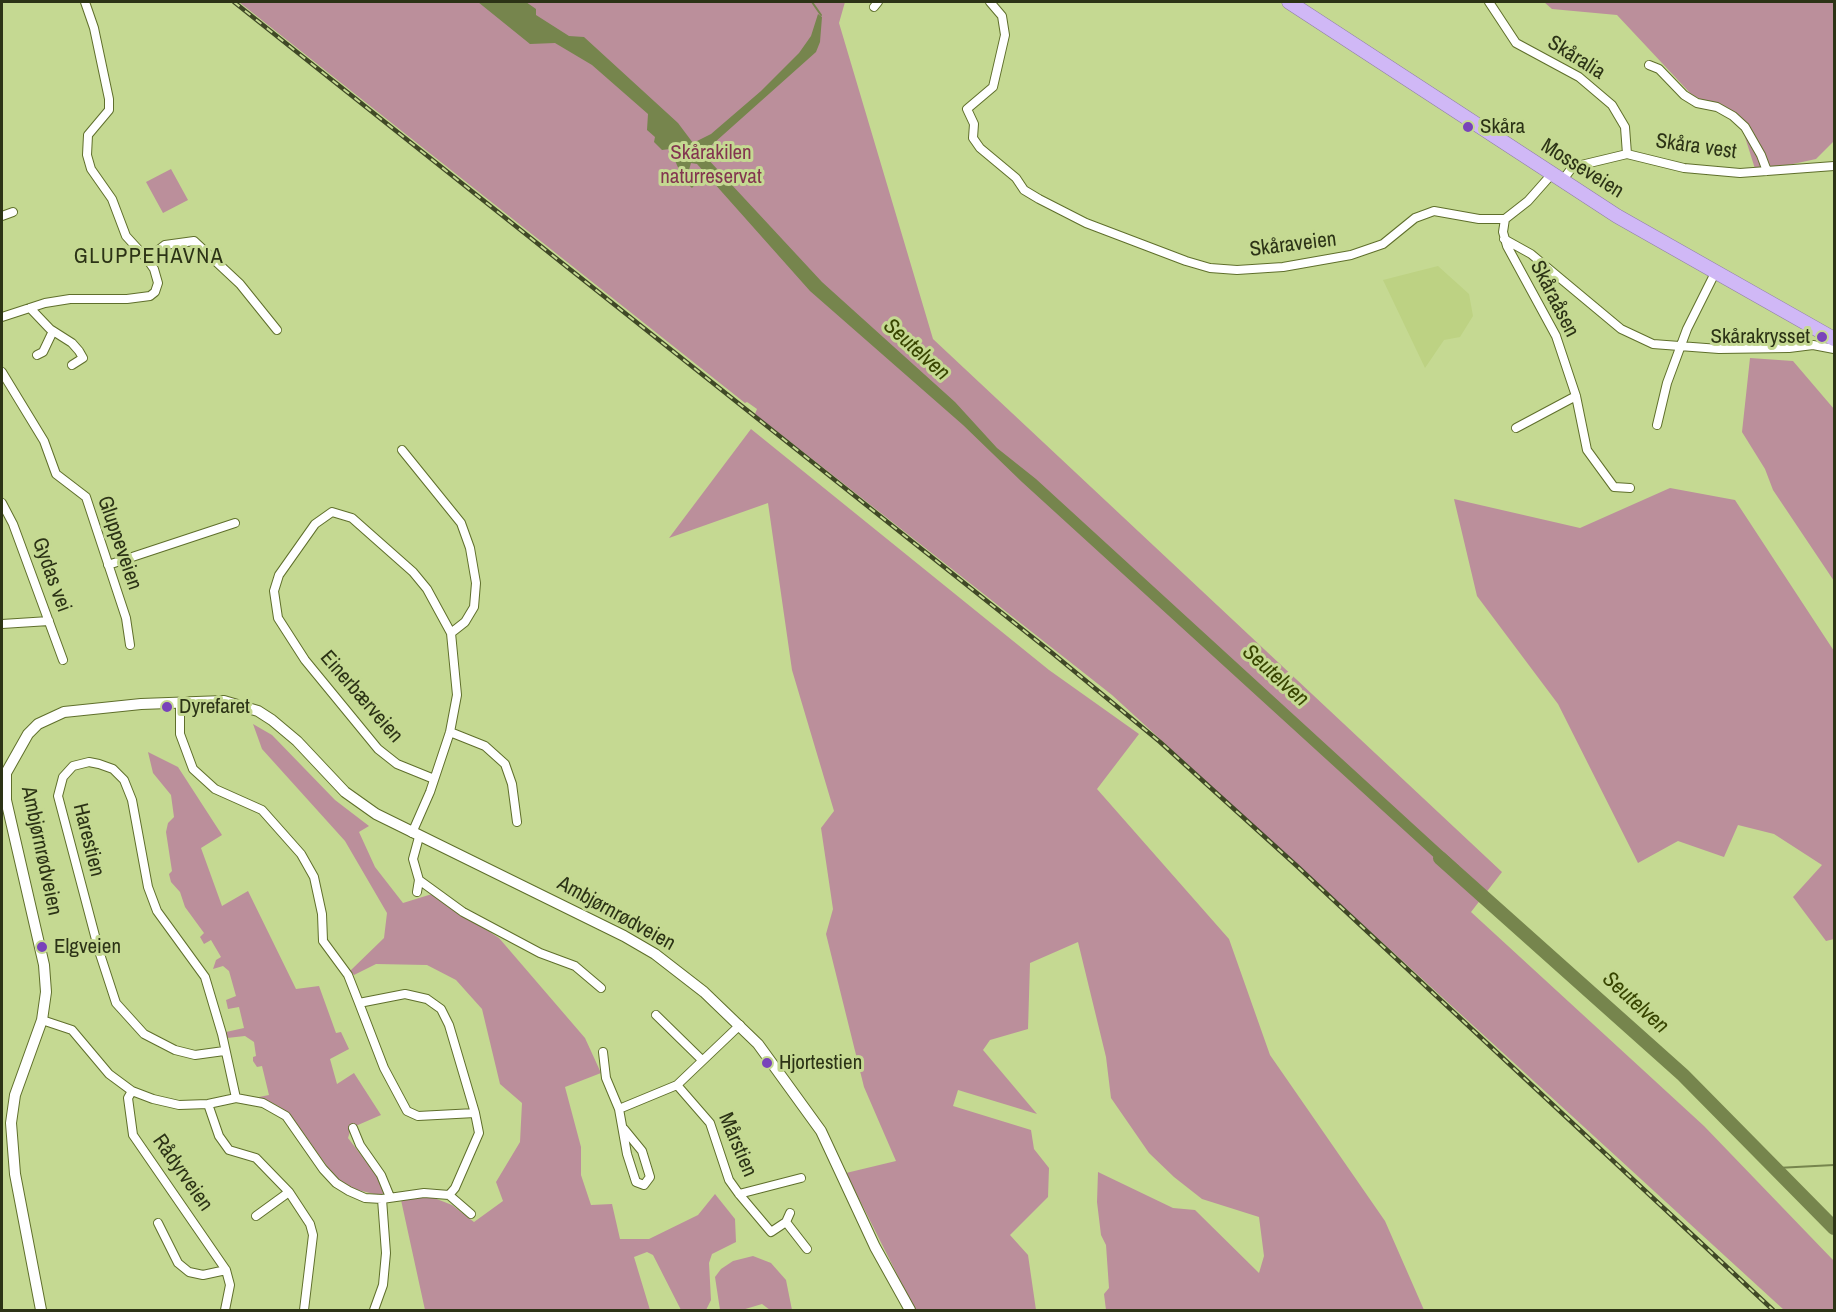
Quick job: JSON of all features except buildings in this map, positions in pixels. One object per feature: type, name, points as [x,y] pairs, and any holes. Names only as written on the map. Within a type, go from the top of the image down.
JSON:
[{"type":"highway","name":"Mosseveien","points":[[1289,2],[1556,178],[1715,273],[1800,317],[1834,339]]},
{"type":"highway","name":"Mosseveien","points":[[1800,317],[1834,330]]},
{"type":"street","points":[[2,317],[70,299],[127,299],[150,296],[155,292],[158,283],[154,269],[126,236],[112,199],[92,169],[87,155],[88,135],[109,110],[109,99],[94,28],[85,2]]},
{"type":"street","name":"Skåraveien","points":[[990,2],[1005,21],[1005,40],[993,87],[968,106],[967,111],[974,124],[973,138],[980,148],[1016,178],[1024,190],[1096,227],[1186,261],[1219,269],[1283,267],[1351,255],[1383,244],[1415,218],[1434,211],[1479,219],[1505,219]]},
{"type":"street","name":"Skåralia","points":[[1488,2],[1516,43],[1579,77],[1612,105],[1625,127],[1627,154]]},
{"type":"street","points":[[1650,65],[1659,69],[1684,95],[1697,103],[1717,107],[1733,116],[1745,127],[1767,171]]},
{"type":"street","name":"Skåra vest","points":[[1556,178],[1577,166],[1627,154],[1706,171],[1740,173],[1834,166]]},
{"type":"street","points":[[1556,178],[1505,219],[1504,239],[1531,254],[1635,338],[1653,344],[1680,348],[1770,349],[1813,345],[1834,349]]},
{"type":"street","points":[[2,216],[13,212]]},
{"type":"street","name":"Skåraåsen","points":[[1504,239],[1556,336],[1576,396],[1587,450],[1614,487],[1630,488]]},
{"type":"street","points":[[147,259],[165,244],[194,242],[240,284],[277,330]]},
{"type":"street","points":[[1657,425],[1667,383],[1680,348],[1715,273]]},
{"type":"street","points":[[30,308],[53,331],[72,343],[82,355],[81,361],[72,365]]},
{"type":"street","points":[[36,356],[43,352],[53,331]]},
{"type":"street","name":"Gluppeveien","points":[[2,372],[44,441],[56,474],[86,497],[126,618],[130,645]]},
{"type":"street","points":[[1516,428],[1576,396]]},
{"type":"street","points":[[402,450],[461,523],[470,548],[476,583],[474,607],[465,622],[451,633],[457,695],[450,732],[416,835],[412,859],[419,880],[417,892]]},
{"type":"street","name":"Gydas vei","points":[[2,503],[13,524],[63,660]]},
{"type":"street","name":"Einerbærveien","points":[[434,779],[398,764],[378,749],[305,660],[278,618],[274,591],[279,575],[315,524],[332,512],[352,518],[413,572],[427,589],[451,633]]},
{"type":"street","points":[[108,565],[235,523]]},
{"type":"street","points":[[2,624],[49,621]]},
{"type":"street","name":"Ambjørnrødveien","points":[[41,1311],[15,1174],[11,1123],[15,1095],[42,1020],[46,992],[44,965],[6,800],[4,772],[28,734],[50,717],[76,709],[224,701],[258,711],[285,730],[330,778],[360,804],[416,835],[595,921],[656,954],[704,992],[740,1025],[776,1067],[820,1131],[875,1247],[910,1311]]},
{"type":"street","points":[[180,702],[180,734],[193,770],[214,789],[262,810],[301,854],[314,877],[322,914],[323,941],[348,975],[384,1068],[407,1111],[418,1116],[476,1113]]},
{"type":"street","points":[[450,732],[485,746],[505,764],[512,784],[517,822]]},
{"type":"street","name":"Harestien","points":[[224,1051],[195,1055],[175,1050],[144,1034],[116,1003],[99,951],[58,796],[63,777],[73,766],[89,762],[99,764],[113,769],[124,780],[132,800],[148,886],[158,910],[204,977],[222,1034],[236,1098]]},
{"type":"street","points":[[419,880],[462,912],[540,953],[575,966],[601,988]]},
{"type":"street","points":[[359,1003],[405,994],[427,999],[441,1009],[449,1025],[476,1113],[479,1132],[455,1188],[449,1195]]},
{"type":"street","points":[[656,1015],[702,1060]]},
{"type":"street","points":[[42,1020],[72,1030],[110,1074],[132,1091],[179,1105],[208,1104],[236,1098],[263,1103],[286,1116],[336,1183],[365,1198],[386,1198],[424,1192],[449,1195],[471,1214]]},
{"type":"street","points":[[620,1109],[677,1085],[740,1025]]},
{"type":"street","points":[[603,1052],[606,1078],[620,1109],[627,1154],[636,1182],[644,1185],[650,1178],[642,1150],[624,1129]]},
{"type":"street","name":"Mårstien","points":[[677,1085],[710,1124],[729,1180],[739,1194],[771,1232],[786,1222]]},
{"type":"street","name":"Rådyrveien","points":[[132,1091],[128,1098],[133,1135],[226,1270]]},
{"type":"street","points":[[208,1104],[219,1137],[229,1150],[256,1158],[289,1192],[310,1224],[313,1235],[304,1311]]},
{"type":"street","points":[[353,1128],[360,1145],[381,1175],[386,1198],[386,1253],[383,1285],[374,1311]]},
{"type":"street","name":"Mårstien","points":[[739,1194],[801,1178]]},
{"type":"street","points":[[256,1216],[289,1192]]},
{"type":"street","points":[[790,1213],[786,1222],[807,1249]]},
{"type":"street","points":[[158,1223],[178,1263],[189,1272],[203,1275],[226,1270],[230,1286],[225,1311]]},
{"type":"shaded area","points":[[478,2],[526,2],[536,9],[536,15],[569,36],[584,37],[678,123],[693,143],[711,134],[761,91],[799,53],[811,36],[818,14],[822,17],[820,42],[816,52],[705,151],[705,156],[822,282],[955,402],[997,448],[1036,479],[1459,866],[1451,873],[1022,482],[963,425],[810,291],[697,164],[691,163],[689,170],[698,181],[692,188],[683,179],[670,149],[662,150],[654,142],[655,137],[647,130],[648,114],[592,65],[555,43],[530,44]]},
{"type":"shaded area","points":[[1438,266],[1469,294],[1473,316],[1460,337],[1444,340],[1425,368],[1383,280]]},
{"type":"green space","name":"Skårakilen naturreservat","points":[[239,2],[845,2],[839,23],[933,339],[1502,872],[1471,912],[1704,1126],[1834,1261],[1834,1310],[1784,1310],[1112,695],[755,414],[757,409],[745,403]]},
{"type":"green space","points":[[1544,2],[1834,2],[1834,141],[1816,159],[1756,172],[1740,121],[1691,94],[1617,15],[1552,9]]},
{"type":"green space","points":[[171,169],[188,200],[163,213],[146,182]]},
{"type":"green space","points":[[1750,358],[1793,361],[1834,409],[1834,581],[1773,490],[1765,469],[1742,432]]},
{"type":"green space","points":[[751,429],[1049,670],[1139,734],[1097,789],[1229,939],[1270,1055],[1385,1221],[1424,1310],[1106,1310],[1104,1294],[1109,1288],[1106,1245],[1101,1235],[1097,1202],[1098,1172],[1173,1208],[1195,1210],[1259,1273],[1264,1256],[1259,1217],[1202,1199],[1174,1177],[1149,1153],[1111,1098],[1106,1057],[1078,942],[1030,963],[1028,1029],[990,1040],[983,1050],[1037,1114],[958,1090],[953,1106],[1031,1130],[1034,1149],[1049,1168],[1048,1197],[1010,1235],[1028,1255],[1036,1310],[915,1310],[846,1173],[896,1161],[864,1087],[826,934],[833,909],[821,828],[834,811],[792,670],[768,503],[669,538]]},
{"type":"green space","points":[[1670,488],[1735,500],[1834,651],[1834,939],[1826,941],[1793,897],[1822,865],[1774,834],[1738,825],[1724,857],[1678,841],[1638,863],[1558,704],[1477,596],[1454,499],[1580,528]]},
{"type":"green space","points":[[253,724],[272,735],[335,800],[369,826],[359,832],[375,867],[403,903],[432,894],[499,938],[585,1038],[601,1073],[565,1087],[581,1147],[581,1175],[591,1205],[612,1204],[620,1239],[649,1239],[698,1215],[715,1194],[735,1219],[736,1242],[712,1254],[709,1263],[711,1300],[706,1310],[681,1310],[653,1255],[647,1252],[634,1257],[650,1310],[425,1310],[401,1200],[429,1196],[452,1205],[474,1222],[503,1201],[496,1182],[520,1142],[522,1103],[500,1084],[482,1009],[456,980],[427,965],[376,964],[354,975],[350,971],[384,938],[387,913],[345,841],[262,749]]},
{"type":"green space","points":[[148,752],[178,767],[222,835],[201,848],[222,906],[248,891],[296,989],[319,986],[336,1033],[341,1032],[349,1049],[330,1059],[337,1084],[354,1073],[381,1115],[351,1128],[348,1138],[379,1178],[386,1193],[378,1195],[350,1188],[334,1176],[289,1113],[276,1105],[254,1098],[269,1095],[262,1066],[257,1067],[253,1061],[253,1057],[256,1056],[254,1042],[245,1036],[227,1038],[226,1032],[244,1028],[239,1007],[228,1009],[226,1000],[236,996],[229,971],[223,966],[213,969],[216,960],[221,957],[211,940],[204,944],[200,937],[204,933],[185,907],[180,892],[171,882],[169,874],[172,871],[166,832],[168,823],[174,817],[171,795],[153,773]]},
{"type":"green space","points":[[753,1256],[771,1263],[786,1280],[792,1310],[770,1310],[762,1304],[742,1310],[720,1310],[715,1277],[721,1269],[733,1261]]},
{"type":"waterway","points":[[812,2],[821,15]]},
{"type":"waterway","name":"Seutelven","points":[[1440,858],[1683,1075],[1834,1228]]},
{"type":"waterway","points":[[1777,1168],[1834,1165]]},
{"type":"railway","points":[[234,2],[1051,652],[1160,742],[1298,867],[1773,1310]]},
{"type":"place","name":"Skåra","points":[[1468,127]]},
{"type":"place","name":"Skårakrysset","points":[[1822,337]]},
{"type":"place","name":"Dyrefaret","points":[[167,707]]},
{"type":"place","name":"Elgveien","points":[[42,947]]},
{"type":"place","name":"Hjortestien","points":[[767,1063]]},
{"type":"district","name":"GLUPPEHAVNA","points":[[149,257]]}]
